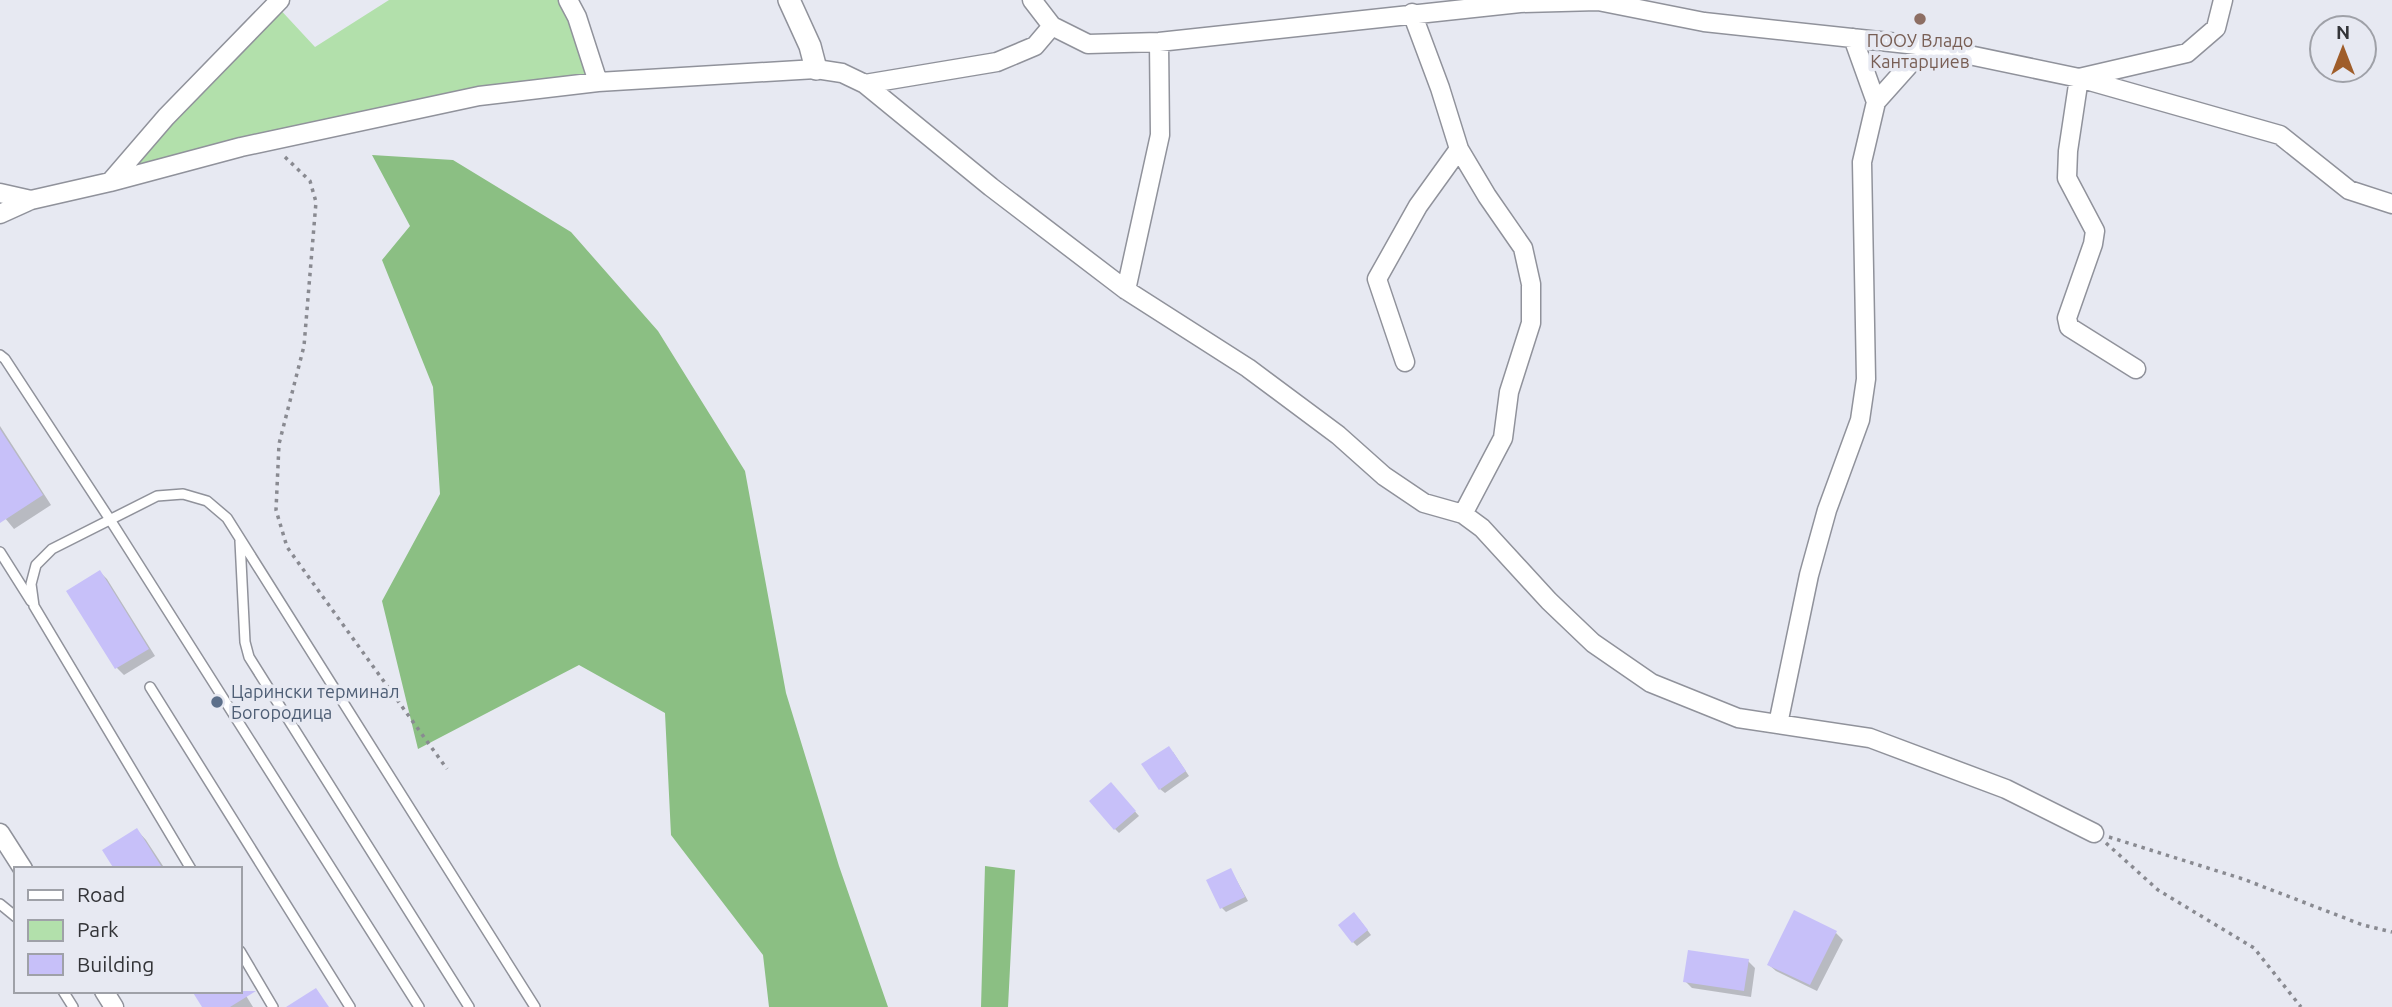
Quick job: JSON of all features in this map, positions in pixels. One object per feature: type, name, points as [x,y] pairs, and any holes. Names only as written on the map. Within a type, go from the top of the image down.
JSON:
[{"type":"street","points":[[110,182],[166,117],[280,0]]},
{"type":"street","points":[[568,0],[577,17],[598,82]]},
{"type":"street","points":[[789,0],[810,46],[816,69]]},
{"type":"street","points":[[1032,0],[1052,26],[1088,44],[1159,42],[1520,3],[1598,1],[1704,22],[1926,46],[2079,78],[2280,135],[2349,190],[2392,204]]},
{"type":"street","points":[[2079,78],[2187,53],[2216,28],[2224,0]]},
{"type":"street","points":[[1412,13],[1459,149],[1523,248],[1531,284],[1531,323],[1508,392],[1503,438],[1463,514]]},
{"type":"street","points":[[865,84],[997,62],[1035,46],[1052,26]]},
{"type":"street","points":[[1853,38],[1876,102]]},
{"type":"street","points":[[1126,290],[1160,135],[1159,42]]},
{"type":"street","points":[[1777,724],[1827,510],[1860,420],[1866,379],[1862,162],[1876,102],[1926,46]]},
{"type":"street","points":[[0,214],[32,200],[241,147],[479,96],[598,82],[816,69],[842,73],[865,84],[991,187],[1126,290],[1248,368],[1338,435],[1384,476],[1423,503],[1463,514],[1482,528],[1549,601],[1593,643],[1651,682],[1738,718],[1870,738],[2006,789],[2094,832]]},
{"type":"street","points":[[2079,78],[2068,152],[2067,178],[2095,231],[2067,318],[2069,327],[2136,369]]},
{"type":"street","points":[[1405,362],[1377,279],[1418,206],[1459,149]]},
{"type":"street","points":[[0,193],[32,200]]},
{"type":"street","points":[[0,833],[22,867]]},
{"type":"lane","points":[[0,355],[109,518],[419,1007]]},
{"type":"lane","points":[[34,606],[31,584],[36,565],[52,549],[156,496],[183,494],[207,501],[227,518],[535,1007]]},
{"type":"lane","points":[[240,540],[245,642],[249,657],[469,1007]]},
{"type":"lane","points":[[0,552],[190,867]]},
{"type":"lane","points":[[150,687],[350,1007]]},
{"type":"lane","points":[[0,904],[14,915]]},
{"type":"lane","points":[[242,954],[273,1007]]},
{"type":"lane","points":[[527,995],[527,1007]]},
{"type":"path","points":[[276,153],[285,157],[310,181],[316,202],[304,346],[279,444],[276,510],[287,547],[447,769]]},
{"type":"path","points":[[2094,832],[2243,878],[2363,925],[2392,932]]},
{"type":"path","points":[[2094,832],[2158,890],[2254,948],[2301,1007]]},
{"type":"green space","points":[[389,0],[568,0],[598,82],[479,96],[110,182],[276,5],[315,47]]},
{"type":"green space","points":[[372,155],[453,160],[571,232],[658,331],[745,471],[786,693],[839,866],[888,1007],[769,1007],[763,955],[671,835],[665,713],[579,665],[418,749],[382,601],[440,494],[433,387],[382,260],[410,226]]},
{"type":"green space","points":[[985,866],[1015,870],[1008,1007],[981,1007]]},
{"type":"building","points":[[0,429],[43,495],[0,523]]},
{"type":"building","points":[[100,570],[149,649],[115,669],[66,591]]},
{"type":"building","points":[[1169,746],[1186,771],[1159,790],[1141,764]]},
{"type":"building","points":[[1111,782],[1136,811],[1114,830],[1089,801]]},
{"type":"building","points":[[137,828],[162,867],[113,867],[102,850]]},
{"type":"building","points":[[1231,868],[1245,897],[1220,909],[1206,880]]},
{"type":"building","points":[[1794,910],[1837,931],[1810,985],[1767,965]]},
{"type":"building","points":[[1354,912],[1368,930],[1352,943],[1338,925]]},
{"type":"building","points":[[1688,950],[1749,959],[1744,991],[1683,982]]},
{"type":"building","points":[[316,988],[329,1007],[286,1007]]},
{"type":"building","points":[[256,991],[230,1007],[202,1007],[193,993]]},
{"type":"place","name":"ПООУ Владо Кантарџиев","points":[[1920,19]]},
{"type":"place","name":"Царински терминал Богородица","points":[[217,702]]}]
